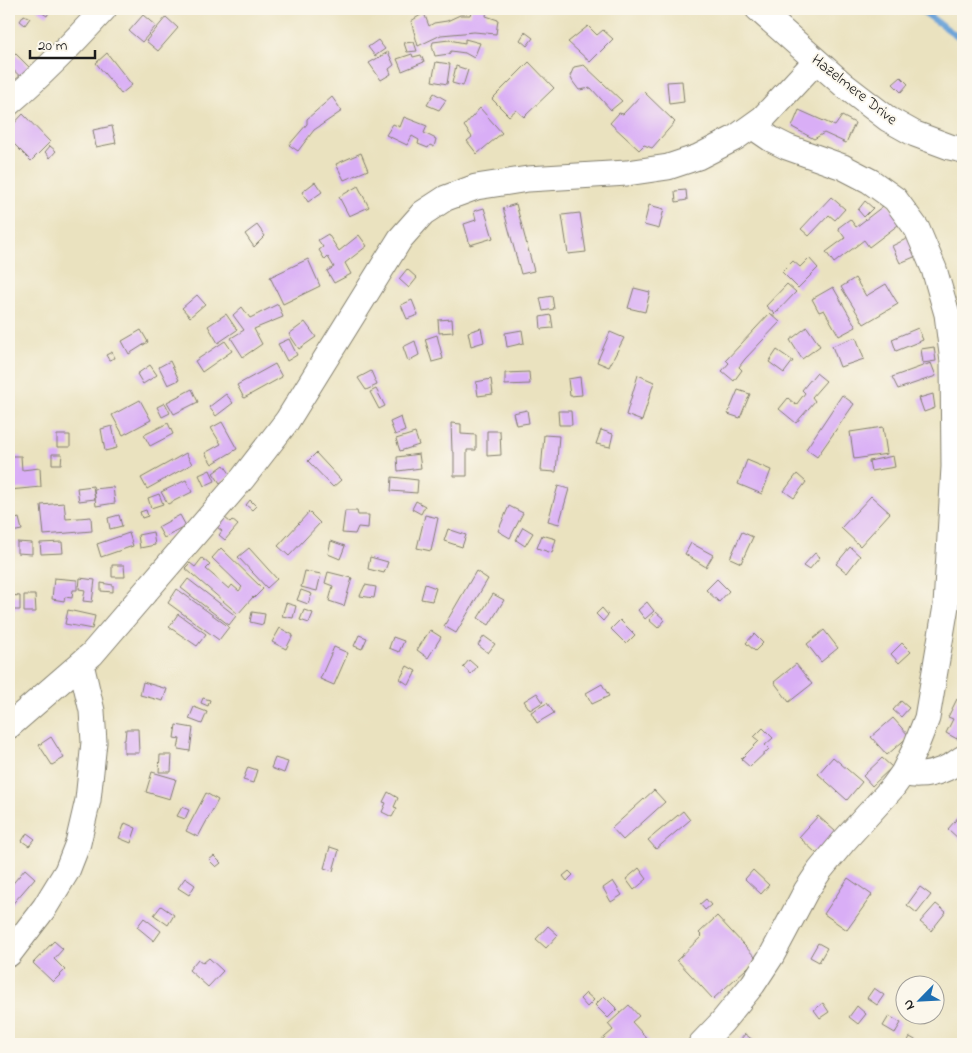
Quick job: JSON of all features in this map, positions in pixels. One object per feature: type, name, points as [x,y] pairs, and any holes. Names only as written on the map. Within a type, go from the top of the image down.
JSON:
[{"type":"street","points":[[9,103],[75,41],[104,9]]},
{"type":"street","name":"Hazelmere Drive","points":[[758,9],[845,86],[888,119],[916,134],[963,150]]},
{"type":"street","points":[[9,726],[92,654],[243,478],[287,421],[400,239],[423,213],[446,198],[476,187],[528,179],[628,174],[668,166],[698,157],[735,138],[763,118],[816,60]]},
{"type":"street","points":[[701,1044],[753,984],[772,955],[806,891],[820,870],[903,774],[927,718],[954,612],[953,362],[947,314],[934,269],[917,229],[895,199],[870,181],[843,167],[787,147],[752,126]]},
{"type":"street","points":[[9,954],[45,907],[67,871],[78,843],[88,800],[94,742],[92,711],[81,664]]},
{"type":"street","points":[[903,774],[918,776],[932,773],[948,767],[963,758]]},
{"type":"building","points":[[36,9],[51,9],[47,16]]},
{"type":"building","points":[[472,9],[487,9],[486,16],[498,20],[496,34],[474,32],[441,35],[418,46],[411,21],[424,13],[429,26],[460,15],[470,15]]},
{"type":"building","points":[[24,15],[30,18],[25,25],[20,21]]},
{"type":"building","points":[[143,15],[156,26],[142,42],[129,31]]},
{"type":"building","points":[[166,17],[178,28],[158,51],[146,41]]},
{"type":"building","points":[[588,26],[597,35],[603,30],[613,39],[590,62],[568,42]]},
{"type":"building","points":[[525,32],[533,38],[527,46],[520,40]]},
{"type":"building","points":[[465,39],[480,43],[474,58],[465,53],[451,51],[449,54],[435,56],[432,46],[433,42],[449,40],[465,43]]},
{"type":"building","points":[[378,40],[385,49],[375,56],[368,47]]},
{"type":"building","points":[[414,42],[417,51],[407,52],[404,43]]},
{"type":"building","points":[[9,47],[35,73],[26,82],[9,66]]},
{"type":"building","points":[[388,52],[394,65],[389,69],[391,74],[381,80],[369,63]]},
{"type":"building","points":[[107,53],[132,85],[121,94],[96,63]]},
{"type":"building","points":[[412,54],[413,57],[421,55],[424,62],[402,71],[397,59]]},
{"type":"building","points":[[436,62],[450,64],[447,84],[432,81]]},
{"type":"building","points":[[529,62],[554,88],[524,117],[516,110],[509,116],[492,99]]},
{"type":"building","points":[[584,65],[622,101],[611,110],[591,88],[579,90],[573,82],[570,76],[574,67]]},
{"type":"building","points":[[456,66],[468,70],[463,86],[452,83]]},
{"type":"building","points":[[901,77],[908,84],[901,92],[893,84]]},
{"type":"building","points":[[682,81],[684,102],[669,104],[667,82]]},
{"type":"building","points":[[644,92],[675,122],[652,148],[644,145],[639,150],[610,123],[619,113],[623,114]]},
{"type":"building","points":[[434,93],[446,100],[439,110],[427,105]]},
{"type":"building","points":[[332,97],[342,111],[314,130],[298,151],[289,145],[307,124],[307,119]]},
{"type":"building","points":[[480,108],[502,133],[477,154],[467,141],[472,137],[464,126]]},
{"type":"building","points":[[799,110],[835,126],[842,116],[855,123],[846,143],[824,133],[814,139],[792,127]]},
{"type":"building","points":[[23,114],[50,142],[31,161],[9,139],[9,129]]},
{"type":"building","points":[[404,117],[427,126],[424,133],[436,139],[434,147],[430,145],[428,148],[418,144],[419,140],[412,136],[407,145],[386,135],[393,124],[400,127]]},
{"type":"building","points":[[112,126],[116,143],[96,147],[93,130]]},
{"type":"building","points":[[50,146],[56,151],[50,158],[45,152]]},
{"type":"building","points":[[361,153],[368,170],[344,180],[336,164]]},
{"type":"building","points":[[315,182],[322,192],[308,202],[302,192]]},
{"type":"building","points":[[358,186],[369,207],[349,216],[339,197]]},
{"type":"building","points":[[686,190],[687,200],[676,202],[675,191]]},
{"type":"building","points":[[831,197],[845,209],[835,220],[829,215],[809,236],[801,229]]},
{"type":"building","points":[[865,201],[873,208],[864,217],[858,210]]},
{"type":"building","points":[[887,203],[902,222],[869,247],[864,240],[834,263],[826,252],[845,238],[838,228],[850,219],[856,227]]},
{"type":"building","points":[[516,204],[534,271],[521,274],[503,208]]},
{"type":"building","points":[[649,205],[664,209],[659,229],[644,225]]},
{"type":"building","points":[[484,208],[493,238],[470,245],[464,224],[476,220],[474,211]]},
{"type":"building","points":[[580,213],[586,252],[568,254],[562,215]]},
{"type":"building","points":[[257,225],[265,236],[254,247],[245,234]]},
{"type":"building","points":[[328,234],[339,251],[359,235],[367,246],[345,263],[351,274],[334,283],[327,271],[334,267],[328,257],[325,260],[319,250],[323,247],[318,240]]},
{"type":"building","points":[[912,236],[919,255],[900,263],[892,246]]},
{"type":"building","points":[[809,258],[818,268],[798,288],[782,272],[793,261],[800,267]]},
{"type":"building","points":[[308,259],[320,286],[283,304],[270,277]]},
{"type":"building","points":[[407,269],[417,278],[409,288],[399,279]]},
{"type":"building","points":[[855,278],[866,296],[886,284],[898,304],[864,324],[841,287]]},
{"type":"building","points":[[787,284],[796,292],[775,314],[766,306]]},
{"type":"building","points":[[833,287],[856,327],[839,336],[824,310],[819,312],[812,299]]},
{"type":"building","points":[[634,288],[650,292],[645,312],[628,308]]},
{"type":"building","points":[[197,295],[205,304],[190,317],[182,308]]},
{"type":"building","points":[[552,296],[554,309],[543,311],[540,298]]},
{"type":"building","points":[[412,300],[418,315],[407,319],[401,305]]},
{"type":"building","points":[[278,304],[283,317],[254,329],[262,344],[243,357],[231,338],[244,330],[233,315],[242,307],[250,318]]},
{"type":"building","points":[[770,313],[780,322],[745,359],[739,367],[742,370],[734,381],[722,371],[729,363],[726,360]]},
{"type":"building","points":[[226,314],[237,330],[218,343],[208,326]]},
{"type":"building","points":[[551,315],[553,328],[541,329],[540,317]]},
{"type":"building","points":[[452,319],[453,332],[439,333],[438,320]]},
{"type":"building","points":[[305,322],[316,337],[299,349],[289,334]]},
{"type":"building","points":[[807,327],[820,346],[802,359],[790,340]]},
{"type":"building","points":[[481,328],[484,342],[471,346],[468,332]]},
{"type":"building","points":[[918,328],[923,340],[896,351],[892,339]]},
{"type":"building","points":[[141,330],[148,342],[129,354],[122,341]]},
{"type":"building","points":[[522,330],[524,343],[507,347],[505,333]]},
{"type":"building","points":[[610,332],[624,338],[609,367],[597,362]]},
{"type":"building","points":[[437,335],[443,359],[432,362],[425,339]]},
{"type":"building","points":[[856,337],[864,359],[840,367],[832,346]]},
{"type":"building","points":[[289,339],[297,355],[287,361],[278,344]]},
{"type":"building","points":[[225,341],[232,351],[202,372],[195,361]]},
{"type":"building","points":[[415,341],[419,355],[408,361],[403,347]]},
{"type":"building","points":[[934,347],[936,361],[923,363],[921,349]]},
{"type":"building","points":[[777,350],[793,361],[784,373],[769,362]]},
{"type":"building","points":[[112,352],[115,358],[109,360],[106,355]]},
{"type":"building","points":[[170,361],[179,380],[168,385],[159,367]]},
{"type":"building","points":[[931,363],[936,376],[898,389],[892,377]]},
{"type":"building","points":[[275,364],[282,377],[244,398],[237,385]]},
{"type":"building","points":[[150,365],[157,375],[143,384],[137,374]]},
{"type":"building","points":[[371,371],[377,385],[366,390],[358,378]]},
{"type":"building","points":[[529,372],[530,384],[505,385],[505,373]]},
{"type":"building","points":[[816,373],[826,381],[812,397],[815,401],[796,423],[779,409],[788,398],[796,405],[805,393],[802,390]]},
{"type":"building","points":[[638,375],[654,382],[642,421],[626,415]]},
{"type":"building","points":[[580,377],[582,395],[570,396],[568,379]]},
{"type":"building","points":[[491,379],[493,394],[478,396],[476,382]]},
{"type":"building","points":[[192,389],[198,402],[174,414],[167,402]]},
{"type":"building","points":[[376,389],[385,406],[379,409],[370,392]]},
{"type":"building","points":[[738,390],[750,394],[740,418],[728,414]]},
{"type":"building","points":[[226,394],[233,403],[216,416],[209,407]]},
{"type":"building","points":[[933,394],[935,408],[924,412],[919,398]]},
{"type":"building","points":[[842,395],[854,404],[817,457],[806,449]]},
{"type":"building","points":[[140,400],[151,420],[123,435],[112,415]]},
{"type":"building","points":[[165,403],[170,413],[162,417],[157,407]]},
{"type":"building","points":[[527,410],[529,423],[516,425],[513,413]]},
{"type":"building","points":[[558,411],[571,411],[572,425],[559,425]]},
{"type":"building","points":[[401,417],[405,431],[395,435],[390,422]]},
{"type":"building","points":[[222,422],[237,449],[212,464],[205,453],[221,444],[211,428]]},
{"type":"building","points":[[168,423],[173,434],[150,446],[144,435]]},
{"type":"building","points":[[451,423],[461,424],[461,434],[476,435],[476,450],[467,450],[467,476],[454,476]]},
{"type":"building","points":[[112,426],[117,448],[105,451],[101,429]]},
{"type":"building","points":[[883,427],[887,454],[854,459],[850,432]]},
{"type":"building","points":[[601,430],[613,434],[610,447],[596,444]]},
{"type":"building","points":[[487,431],[500,431],[501,455],[487,456]]},
{"type":"building","points":[[415,433],[419,445],[400,451],[396,439]]},
{"type":"building","points":[[57,435],[70,435],[70,447],[57,447]]},
{"type":"building","points":[[544,435],[559,436],[556,472],[541,471]]},
{"type":"building","points":[[186,453],[192,464],[147,489],[141,478]]},
{"type":"building","points":[[316,453],[341,480],[333,487],[308,461]]},
{"type":"building","points":[[52,454],[62,454],[61,464],[52,464]]},
{"type":"building","points":[[419,454],[421,468],[398,471],[397,457]]},
{"type":"building","points":[[9,456],[21,456],[22,470],[40,468],[41,487],[9,490]]},
{"type":"building","points":[[893,456],[895,467],[871,471],[869,461]]},
{"type":"building","points":[[747,460],[771,470],[762,494],[738,484]]},
{"type":"building","points":[[224,465],[231,475],[220,483],[213,473]]},
{"type":"building","points":[[210,470],[215,481],[204,486],[199,475]]},
{"type":"building","points":[[797,474],[806,482],[794,498],[784,491]]},
{"type":"building","points":[[392,477],[418,480],[417,493],[391,491]]},
{"type":"building","points":[[186,480],[192,492],[168,504],[161,492]]},
{"type":"building","points":[[93,486],[95,499],[79,501],[77,488]]},
{"type":"building","points":[[558,486],[569,489],[559,524],[548,521]]},
{"type":"building","points":[[113,487],[115,503],[96,506],[94,489]]},
{"type":"building","points":[[159,494],[163,504],[151,508],[148,498]]},
{"type":"building","points":[[871,496],[890,513],[860,546],[841,528]]},
{"type":"building","points":[[250,500],[256,506],[252,510],[246,505]]},
{"type":"building","points":[[416,501],[425,506],[421,514],[412,509]]},
{"type":"building","points":[[64,503],[66,519],[91,517],[92,531],[44,535],[41,505]]},
{"type":"building","points":[[509,506],[523,513],[510,538],[498,531]]},
{"type":"building","points":[[146,510],[148,516],[142,518],[140,512]]},
{"type":"building","points":[[345,511],[357,511],[358,515],[369,515],[368,528],[358,527],[355,534],[342,533]]},
{"type":"building","points":[[309,512],[320,523],[289,556],[278,546]]},
{"type":"building","points":[[119,515],[122,526],[110,529],[108,518]]},
{"type":"building","points":[[180,515],[186,526],[164,538],[158,527]]},
{"type":"building","points":[[425,515],[438,518],[431,551],[417,548]]},
{"type":"building","points":[[19,518],[22,530],[11,532],[9,521]]},
{"type":"building","points":[[225,518],[230,522],[232,520],[238,525],[225,540],[219,535],[222,531],[217,527]]},
{"type":"building","points":[[523,527],[533,533],[525,546],[516,540]]},
{"type":"building","points":[[448,529],[466,535],[462,547],[444,541]]},
{"type":"building","points":[[153,532],[155,545],[140,548],[138,535]]},
{"type":"building","points":[[742,532],[753,537],[741,563],[730,558]]},
{"type":"building","points":[[129,533],[133,546],[101,557],[97,544]]},
{"type":"building","points":[[542,535],[556,539],[552,553],[537,548]]},
{"type":"building","points":[[331,541],[345,546],[340,559],[328,554]]},
{"type":"building","points":[[17,542],[32,543],[32,554],[17,553]]},
{"type":"building","points":[[62,542],[63,553],[41,554],[40,543]]},
{"type":"building","points":[[691,543],[713,555],[706,567],[685,554]]},
{"type":"building","points":[[850,547],[860,556],[847,573],[836,564]]},
{"type":"building","points":[[221,548],[263,589],[238,614],[185,568],[190,563],[195,567],[202,558],[210,565],[206,569],[229,589],[232,585],[239,591],[242,587],[212,558]]},
{"type":"building","points":[[249,548],[277,579],[267,588],[238,557]]},
{"type":"building","points":[[815,553],[820,557],[809,570],[803,566]]},
{"type":"building","points":[[370,557],[388,562],[384,573],[368,569]]},
{"type":"building","points":[[112,565],[124,565],[125,577],[112,577]]},
{"type":"building","points":[[305,571],[321,574],[317,591],[301,587]]},
{"type":"building","points":[[476,571],[488,579],[456,633],[444,626]]},
{"type":"building","points":[[328,572],[352,578],[344,606],[329,601],[333,586],[325,583]]},
{"type":"building","points":[[54,578],[77,580],[77,590],[73,590],[72,598],[65,597],[64,601],[52,599]]},
{"type":"building","points":[[80,578],[95,580],[92,602],[83,601],[85,590],[79,589]]},
{"type":"building","points":[[188,579],[236,616],[229,625],[181,588]]},
{"type":"building","points":[[717,579],[729,591],[719,602],[706,590]]},
{"type":"building","points":[[101,583],[113,585],[113,592],[101,591]]},
{"type":"building","points":[[425,584],[436,588],[432,601],[421,599]]},
{"type":"building","points":[[365,585],[376,587],[374,598],[360,596]]},
{"type":"building","points":[[177,589],[229,627],[219,640],[168,603]]},
{"type":"building","points":[[301,590],[312,594],[308,604],[297,600]]},
{"type":"building","points":[[493,594],[504,600],[489,625],[478,618]]},
{"type":"building","points":[[9,595],[20,596],[20,610],[9,610]]},
{"type":"building","points":[[24,595],[35,595],[36,612],[24,612]]},
{"type":"building","points":[[647,602],[654,611],[645,619],[638,610]]},
{"type":"building","points":[[286,603],[296,606],[293,618],[282,616]]},
{"type":"building","points":[[602,608],[608,615],[603,621],[596,614]]},
{"type":"building","points":[[68,610],[95,616],[92,629],[65,624]]},
{"type":"building","points":[[304,610],[313,613],[309,623],[300,620]]},
{"type":"building","points":[[252,612],[265,614],[263,625],[250,622]]},
{"type":"building","points":[[656,612],[665,620],[658,628],[649,620]]},
{"type":"building","points":[[178,614],[206,634],[197,646],[169,627]]},
{"type":"building","points":[[620,620],[635,635],[626,644],[611,629]]},
{"type":"building","points":[[280,628],[293,635],[286,649],[272,642]]},
{"type":"building","points":[[430,630],[441,637],[428,658],[417,650]]},
{"type":"building","points":[[824,630],[838,648],[821,662],[807,644]]},
{"type":"building","points":[[754,634],[763,643],[755,651],[746,643]]},
{"type":"building","points":[[359,635],[367,638],[362,649],[354,646]]},
{"type":"building","points":[[484,636],[495,644],[488,653],[478,645]]},
{"type":"building","points":[[393,637],[404,641],[399,652],[389,648]]},
{"type":"building","points":[[902,643],[911,652],[899,663],[891,654]]},
{"type":"building","points":[[334,647],[348,653],[334,685],[320,679]]},
{"type":"building","points":[[469,660],[477,667],[471,674],[463,667]]},
{"type":"building","points":[[796,664],[812,684],[789,702],[774,682]]},
{"type":"building","points":[[407,666],[416,671],[409,685],[400,679]]},
{"type":"building","points":[[143,682],[167,689],[163,701],[140,695]]},
{"type":"building","points":[[602,684],[609,696],[592,704],[586,693]]},
{"type":"building","points":[[537,693],[543,702],[530,710],[524,701]]},
{"type":"building","points":[[203,698],[210,700],[208,706],[201,703]]},
{"type":"building","points":[[957,699],[963,702],[963,726],[957,739],[946,733],[953,719],[948,717]]},
{"type":"building","points":[[901,701],[909,708],[901,717],[893,710]]},
{"type":"building","points":[[547,703],[554,713],[537,723],[531,712]]},
{"type":"building","points":[[194,707],[207,712],[202,724],[189,719]]},
{"type":"building","points":[[893,718],[909,736],[887,755],[871,737]]},
{"type":"building","points":[[176,725],[193,728],[190,751],[178,749],[180,739],[174,738]]},
{"type":"building","points":[[763,728],[773,738],[765,745],[769,749],[750,767],[741,759],[759,741],[754,737]]},
{"type":"building","points":[[126,729],[138,729],[139,753],[124,753]]},
{"type":"building","points":[[51,737],[64,758],[52,765],[39,745]]},
{"type":"building","points":[[160,755],[172,755],[171,772],[159,772]]},
{"type":"building","points":[[833,757],[862,782],[847,800],[818,774]]},
{"type":"building","points":[[275,758],[288,762],[284,773],[271,768]]},
{"type":"building","points":[[882,758],[892,767],[872,786],[863,776]]},
{"type":"building","points":[[248,767],[257,770],[253,783],[243,780]]},
{"type":"building","points":[[152,772],[176,779],[170,799],[146,792]]},
{"type":"building","points":[[654,790],[665,802],[623,840],[612,828]]},
{"type":"building","points":[[388,792],[398,798],[394,807],[397,808],[392,817],[382,812],[386,803],[383,802]]},
{"type":"building","points":[[206,793],[218,800],[198,837],[186,831]]},
{"type":"building","points":[[182,807],[189,810],[185,819],[177,816]]},
{"type":"building","points":[[683,811],[690,820],[656,849],[648,840]]},
{"type":"building","points":[[961,814],[963,816],[963,837],[960,840],[948,829]]},
{"type":"building","points":[[818,816],[836,832],[817,854],[799,837]]},
{"type":"building","points":[[125,823],[136,828],[131,843],[119,838]]},
{"type":"building","points":[[27,833],[35,839],[29,846],[22,841]]},
{"type":"building","points":[[330,847],[339,850],[333,871],[324,868]]},
{"type":"building","points":[[214,856],[221,863],[216,867],[209,860]]},
{"type":"building","points":[[639,868],[647,879],[634,890],[626,879]]},
{"type":"building","points":[[25,869],[35,878],[9,908],[9,888]]},
{"type":"building","points":[[753,870],[769,885],[761,894],[745,879]]},
{"type":"building","points":[[569,871],[573,875],[567,881],[563,876]]},
{"type":"building","points":[[185,878],[195,885],[189,895],[178,888]]},
{"type":"building","points":[[848,878],[872,895],[847,930],[824,914]]},
{"type":"building","points":[[613,881],[622,895],[611,902],[603,888]]},
{"type":"building","points":[[920,887],[931,895],[917,913],[907,905]]},
{"type":"building","points":[[706,899],[711,905],[705,910],[700,904]]},
{"type":"building","points":[[936,904],[946,912],[931,931],[920,922]]},
{"type":"building","points":[[161,906],[174,915],[168,925],[154,915]]},
{"type":"building","points":[[717,916],[757,959],[713,999],[677,960],[702,936],[699,933]]},
{"type":"building","points":[[144,918],[161,931],[154,941],[137,927]]},
{"type":"building","points":[[548,926],[558,935],[546,948],[536,939]]},
{"type":"building","points":[[54,941],[63,949],[54,959],[65,970],[53,982],[33,963]]},
{"type":"building","points":[[818,943],[827,948],[819,962],[810,957]]},
{"type":"building","points":[[209,958],[223,971],[208,987],[189,970],[198,959],[203,963]]},
{"type":"building","points":[[874,988],[884,995],[877,1005],[867,998]]},
{"type":"building","points":[[586,993],[594,1000],[587,1007],[580,999]]},
{"type":"building","points":[[604,996],[617,1009],[608,1018],[595,1005]]},
{"type":"building","points":[[823,1003],[829,1012],[820,1018],[814,1010]]},
{"type":"building","points":[[629,1005],[639,1016],[632,1022],[652,1044],[597,1044],[613,1030],[608,1024]]},
{"type":"building","points":[[857,1006],[866,1014],[858,1024],[849,1017]]},
{"type":"building","points":[[889,1016],[894,1019],[894,1026],[899,1026],[895,1033],[883,1026]]},
{"type":"building","points":[[745,1034],[758,1044],[737,1044]]},
{"type":"building","points":[[910,1037],[922,1044],[906,1044]]},
{"type":"waterway","points":[[919,9],[963,40]]}]
